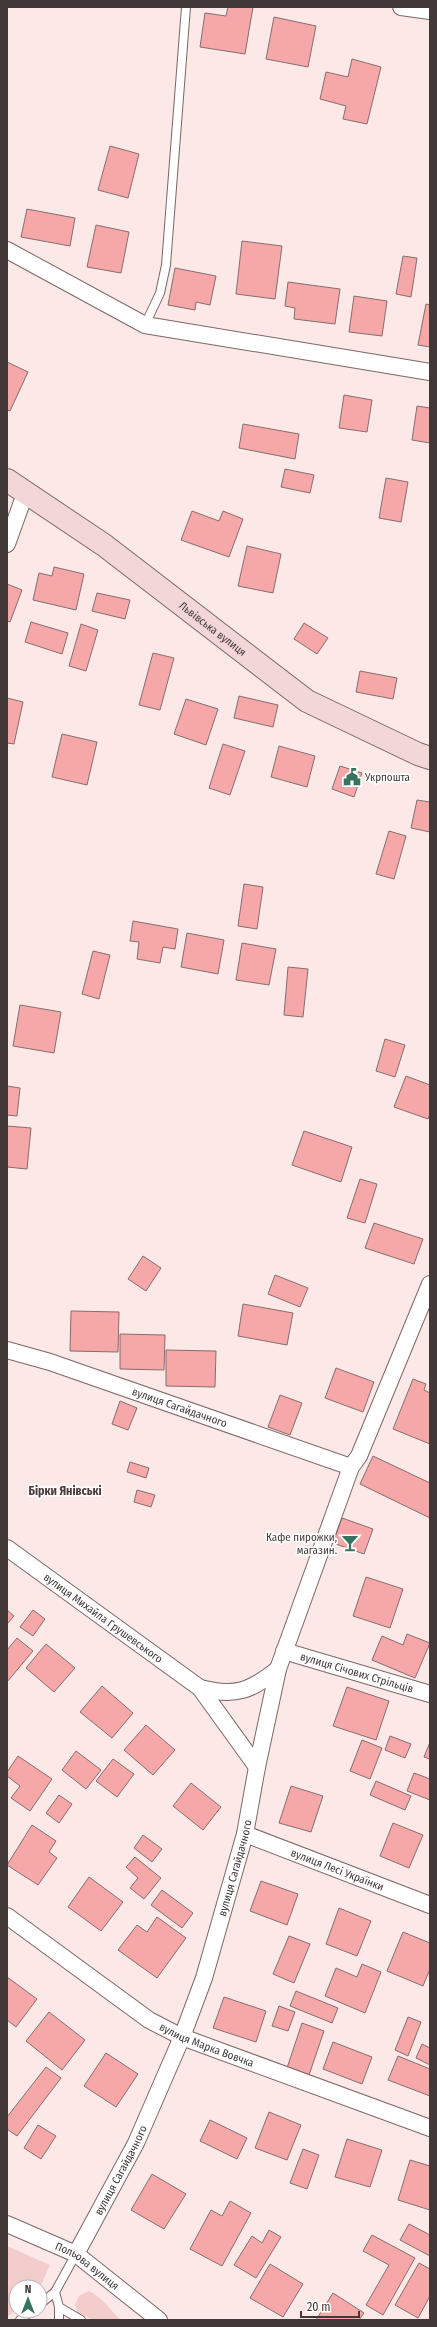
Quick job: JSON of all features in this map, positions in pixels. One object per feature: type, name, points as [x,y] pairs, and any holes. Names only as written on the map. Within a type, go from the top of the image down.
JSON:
[{"type":"main road","name":"Львівська вулиця","points":[[7,480],[104,545],[307,701],[418,754],[430,758]]},
{"type":"street","points":[[401,7],[430,11]]},
{"type":"street","points":[[7,250],[145,325],[430,372]]},
{"type":"street","points":[[7,544],[26,492]]},
{"type":"street","name":"вулиця Сагайдачного","points":[[76,2254],[136,2142],[182,2037],[204,1978],[245,1834],[257,1767],[278,1669],[351,1467],[359,1456],[430,1284]]},
{"type":"street","name":"вулиця Сагайдачного","points":[[7,1350],[50,1362],[351,1467]]},
{"type":"street","name":"вулиця Михайла Грушевського","points":[[7,1548],[200,1688],[257,1767]]},
{"type":"street","name":"вулиця Січових Стрільців","points":[[284,1651],[430,1694]]},
{"type":"street","name":"вулиця Михайла Грушевського","points":[[200,1688],[226,1694],[246,1689],[262,1682],[278,1669]]},
{"type":"street","name":"вулиця Лесі Українки","points":[[245,1834],[430,1905]]},
{"type":"street","name":"вулиця Марка Вовчка","points":[[7,1916],[149,2020],[182,2037],[430,2128]]},
{"type":"street","name":"Польова вулиця","points":[[7,2224],[76,2254],[159,2320]]},
{"type":"lane","points":[[145,325],[160,294],[166,265],[186,7]]},
{"type":"lane","points":[[48,2298],[55,2292],[76,2254]]},
{"type":"lane","points":[[55,2292],[59,2307],[59,2320]]},
{"type":"lane","points":[[59,2307],[81,2320]]},
{"type":"shaded area","points":[[7,2246],[50,2265],[44,2279],[8,2279],[7,2317]]},
{"type":"shaded area","points":[[89,2291],[102,2301],[121,2320],[94,2320],[78,2313],[75,2305],[79,2296]]},
{"type":"building","points":[[228,7],[253,7],[245,54],[200,47],[205,13],[226,16]]},
{"type":"building","points":[[274,17],[316,26],[308,67],[266,59]]},
{"type":"building","points":[[352,59],[381,67],[367,124],[343,119],[346,106],[320,99],[326,72],[348,77]]},
{"type":"building","points":[[110,146],[139,154],[128,198],[98,190]]},
{"type":"building","points":[[27,209],[75,218],[70,246],[21,237]]},
{"type":"building","points":[[96,225],[129,232],[121,273],[87,267]]},
{"type":"building","points":[[242,241],[282,246],[275,299],[236,294]]},
{"type":"building","points":[[403,256],[417,258],[411,297],[396,294]]},
{"type":"building","points":[[175,268],[216,276],[210,305],[196,302],[195,310],[168,305]]},
{"type":"building","points":[[288,282],[340,289],[335,324],[294,319],[295,308],[285,306]]},
{"type":"building","points":[[354,296],[387,301],[382,336],[349,332]]},
{"type":"building","points":[[426,304],[430,305],[430,347],[418,345]]},
{"type":"building","points":[[7,362],[28,372],[10,411],[7,410]]},
{"type":"building","points":[[344,395],[372,400],[367,432],[339,428]]},
{"type":"building","points":[[417,406],[430,408],[430,443],[412,440]]},
{"type":"building","points":[[243,424],[299,434],[295,459],[239,448]]},
{"type":"building","points":[[285,469],[314,475],[310,493],[281,487]]},
{"type":"building","points":[[386,478],[408,482],[401,522],[379,518]]},
{"type":"building","points":[[192,511],[219,521],[223,511],[243,519],[229,557],[181,540]]},
{"type":"building","points":[[247,546],[281,554],[273,593],[238,586]]},
{"type":"building","points":[[54,567],[84,574],[76,610],[33,600],[39,573],[52,576]]},
{"type":"building","points":[[7,584],[22,590],[10,622],[7,621]]},
{"type":"building","points":[[97,593],[130,600],[125,619],[92,611]]},
{"type":"building","points":[[31,622],[68,633],[62,654],[25,642]]},
{"type":"building","points":[[304,623],[328,638],[317,654],[294,639]]},
{"type":"building","points":[[81,624],[98,630],[86,671],[69,666]]},
{"type":"building","points":[[153,653],[174,658],[160,710],[139,705]]},
{"type":"building","points":[[360,671],[397,678],[393,699],[356,692]]},
{"type":"building","points":[[239,696],[278,705],[273,727],[234,718]]},
{"type":"building","points":[[7,698],[23,702],[14,744],[7,743]]},
{"type":"building","points":[[186,699],[218,709],[206,745],[174,734]]},
{"type":"building","points":[[62,734],[97,742],[87,785],[52,777]]},
{"type":"building","points":[[223,744],[245,751],[230,795],[209,788]]},
{"type":"building","points":[[279,746],[315,756],[307,787],[271,777]]},
{"type":"building","points":[[340,766],[362,773],[354,797],[332,789]]},
{"type":"building","points":[[417,800],[430,802],[430,832],[411,828]]},
{"type":"building","points":[[389,831],[406,836],[394,879],[376,874]]},
{"type":"building","points":[[244,884],[263,887],[257,929],[238,926]]},
{"type":"building","points":[[133,921],[178,929],[175,949],[163,947],[160,963],[137,959],[139,942],[130,941]]},
{"type":"building","points":[[187,933],[224,940],[218,974],[181,967]]},
{"type":"building","points":[[242,943],[276,949],[269,985],[236,980]]},
{"type":"building","points":[[93,951],[110,955],[99,999],[82,994]]},
{"type":"building","points":[[288,967],[308,969],[303,1017],[284,1015]]},
{"type":"building","points":[[20,1005],[61,1012],[54,1053],[13,1046]]},
{"type":"building","points":[[385,1039],[405,1045],[395,1077],[376,1071]]},
{"type":"building","points":[[406,1076],[430,1085],[430,1114],[428,1119],[394,1107]]},
{"type":"building","points":[[7,1086],[20,1088],[17,1116],[7,1115]]},
{"type":"building","points":[[7,1126],[31,1128],[27,1169],[7,1167]]},
{"type":"building","points":[[304,1131],[352,1147],[341,1182],[292,1165]]},
{"type":"building","points":[[360,1179],[377,1184],[365,1223],[347,1218]]},
{"type":"building","points":[[374,1223],[423,1239],[414,1264],[365,1248]]},
{"type":"building","points":[[143,1256],[161,1268],[146,1291],[128,1279]]},
{"type":"building","points":[[275,1275],[308,1288],[300,1307],[268,1294]]},
{"type":"building","points":[[243,1304],[293,1313],[287,1345],[238,1336]]},
{"type":"building","points":[[71,1311],[119,1312],[118,1352],[70,1351]]},
{"type":"building","points":[[120,1334],[165,1335],[164,1370],[120,1369]]},
{"type":"building","points":[[166,1350],[216,1351],[215,1387],[166,1386]]},
{"type":"building","points":[[336,1368],[374,1382],[363,1412],[325,1398]]},
{"type":"building","points":[[413,1379],[426,1384],[424,1390],[430,1393],[430,1444],[393,1429]]},
{"type":"building","points":[[280,1395],[302,1403],[290,1435],[268,1427]]},
{"type":"building","points":[[120,1401],[137,1408],[128,1430],[112,1424]]},
{"type":"building","points":[[373,1456],[430,1483],[430,1518],[360,1484]]},
{"type":"building","points":[[130,1462],[149,1468],[146,1478],[127,1472]]},
{"type":"building","points":[[137,1490],[155,1495],[151,1507],[134,1502]]},
{"type":"building","points":[[342,1518],[373,1529],[364,1554],[333,1543]]},
{"type":"building","points":[[366,1577],[403,1589],[390,1628],[353,1616]]},
{"type":"building","points":[[7,1610],[14,1616],[7,1624]]},
{"type":"building","points":[[33,1610],[45,1619],[33,1636],[20,1627]]},
{"type":"building","points":[[407,1634],[430,1643],[415,1678],[372,1660],[382,1636],[403,1645]]},
{"type":"building","points":[[17,1638],[33,1651],[7,1682],[7,1650]]},
{"type":"building","points":[[46,1644],[75,1668],[54,1692],[26,1668]]},
{"type":"building","points":[[102,1686],[133,1713],[112,1738],[80,1712]]},
{"type":"building","points":[[347,1687],[389,1701],[376,1740],[333,1726]]},
{"type":"building","points":[[146,1725],[175,1750],[153,1775],[124,1750]]},
{"type":"building","points":[[390,1736],[411,1744],[405,1758],[385,1750]]},
{"type":"building","points":[[362,1740],[382,1748],[370,1779],[350,1771]]},
{"type":"building","points":[[430,1742],[430,1759],[424,1757]]},
{"type":"building","points":[[76,1751],[101,1770],[86,1789],[62,1770]]},
{"type":"building","points":[[18,1756],[52,1779],[30,1811],[11,1798],[20,1786],[7,1776],[7,1772]]},
{"type":"building","points":[[113,1759],[134,1774],[117,1797],[96,1781]]},
{"type":"building","points":[[414,1773],[430,1779],[430,1800],[407,1791]]},
{"type":"building","points":[[376,1781],[411,1796],[405,1810],[370,1795]]},
{"type":"building","points":[[191,1783],[221,1807],[203,1830],[173,1806]]},
{"type":"building","points":[[291,1786],[323,1796],[311,1832],[279,1823]]},
{"type":"building","points":[[59,1795],[72,1804],[59,1823],[46,1813]]},
{"type":"building","points":[[393,1823],[423,1835],[409,1868],[380,1856]]},
{"type":"building","points":[[32,1825],[56,1841],[49,1852],[57,1858],[38,1885],[7,1865]]},
{"type":"building","points":[[143,1835],[162,1849],[152,1862],[134,1848]]},
{"type":"building","points":[[135,1857],[161,1878],[144,1899],[130,1888],[138,1878],[126,1867]]},
{"type":"building","points":[[89,1877],[123,1902],[101,1931],[68,1907]]},
{"type":"building","points":[[261,1881],[298,1894],[287,1925],[250,1911]]},
{"type":"building","points":[[162,1890],[193,1913],[182,1928],[151,1905]]},
{"type":"building","points":[[339,1908],[371,1921],[357,1956],[326,1944]]},
{"type":"building","points":[[157,1917],[186,1938],[157,1978],[118,1950],[137,1925],[147,1932]]},
{"type":"building","points":[[403,1932],[430,1943],[430,1969],[423,1986],[387,1971]]},
{"type":"building","points":[[289,1936],[310,1944],[294,1983],[273,1974]]},
{"type":"building","points":[[362,1964],[381,1972],[365,2013],[325,1996],[336,1968],[357,1977]]},
{"type":"building","points":[[7,1977],[37,1999],[16,2027],[7,2020]]},
{"type":"building","points":[[296,1991],[338,2008],[332,2023],[290,2006]]},
{"type":"building","points":[[224,1997],[266,2011],[256,2042],[213,2028]]},
{"type":"building","points":[[279,2006],[295,2012],[288,2031],[272,2026]]},
{"type":"building","points":[[49,2012],[85,2040],[62,2070],[26,2041]]},
{"type":"building","points":[[408,2017],[421,2022],[408,2056],[395,2050]]},
{"type":"building","points":[[302,2023],[324,2031],[309,2075],[287,2068]]},
{"type":"building","points":[[333,2042],[372,2057],[362,2084],[323,2069]]},
{"type":"building","points":[[422,2044],[430,2048],[430,2065],[416,2058]]},
{"type":"building","points":[[106,2053],[138,2074],[116,2107],[84,2086]]},
{"type":"building","points":[[398,2056],[430,2069],[430,2096],[388,2080]]},
{"type":"building","points":[[46,2067],[61,2078],[17,2136],[7,2129],[7,2117]]},
{"type":"building","points":[[269,2112],[301,2125],[287,2160],[255,2148]]},
{"type":"building","points":[[210,2120],[247,2138],[237,2159],[200,2141]]},
{"type":"building","points":[[38,2125],[56,2136],[41,2159],[24,2148]]},
{"type":"building","points":[[347,2139],[382,2150],[370,2187],[335,2177]]},
{"type":"building","points":[[303,2149],[319,2155],[307,2189],[290,2183]]},
{"type":"building","points":[[410,2160],[430,2166],[430,2210],[398,2200]]},
{"type":"building","points":[[152,2174],[186,2194],[164,2229],[131,2210]]},
{"type":"building","points":[[230,2201],[251,2213],[222,2266],[190,2249],[211,2210],[222,2216]]},
{"type":"building","points":[[409,2224],[430,2235],[430,2256],[400,2240]]},
{"type":"building","points":[[269,2230],[281,2237],[256,2278],[234,2265],[252,2236],[262,2243]]},
{"type":"building","points":[[372,2235],[415,2258],[383,2315],[366,2305],[389,2265],[363,2251]]},
{"type":"building","points":[[419,2263],[430,2269],[430,2296],[418,2318],[395,2305]]},
{"type":"building","points":[[270,2264],[303,2284],[283,2317],[250,2298]]},
{"type":"building","points":[[333,2293],[364,2313],[359,2320],[316,2320]]},
{"type":"place","name":"Укрпошта","points":[[352,777]]},
{"type":"place","name":"Кафе пирожки, магазин.","points":[[350,1543]]},
{"type":"district","name":"Бірки Янівські","points":[[65,1491]]}]
